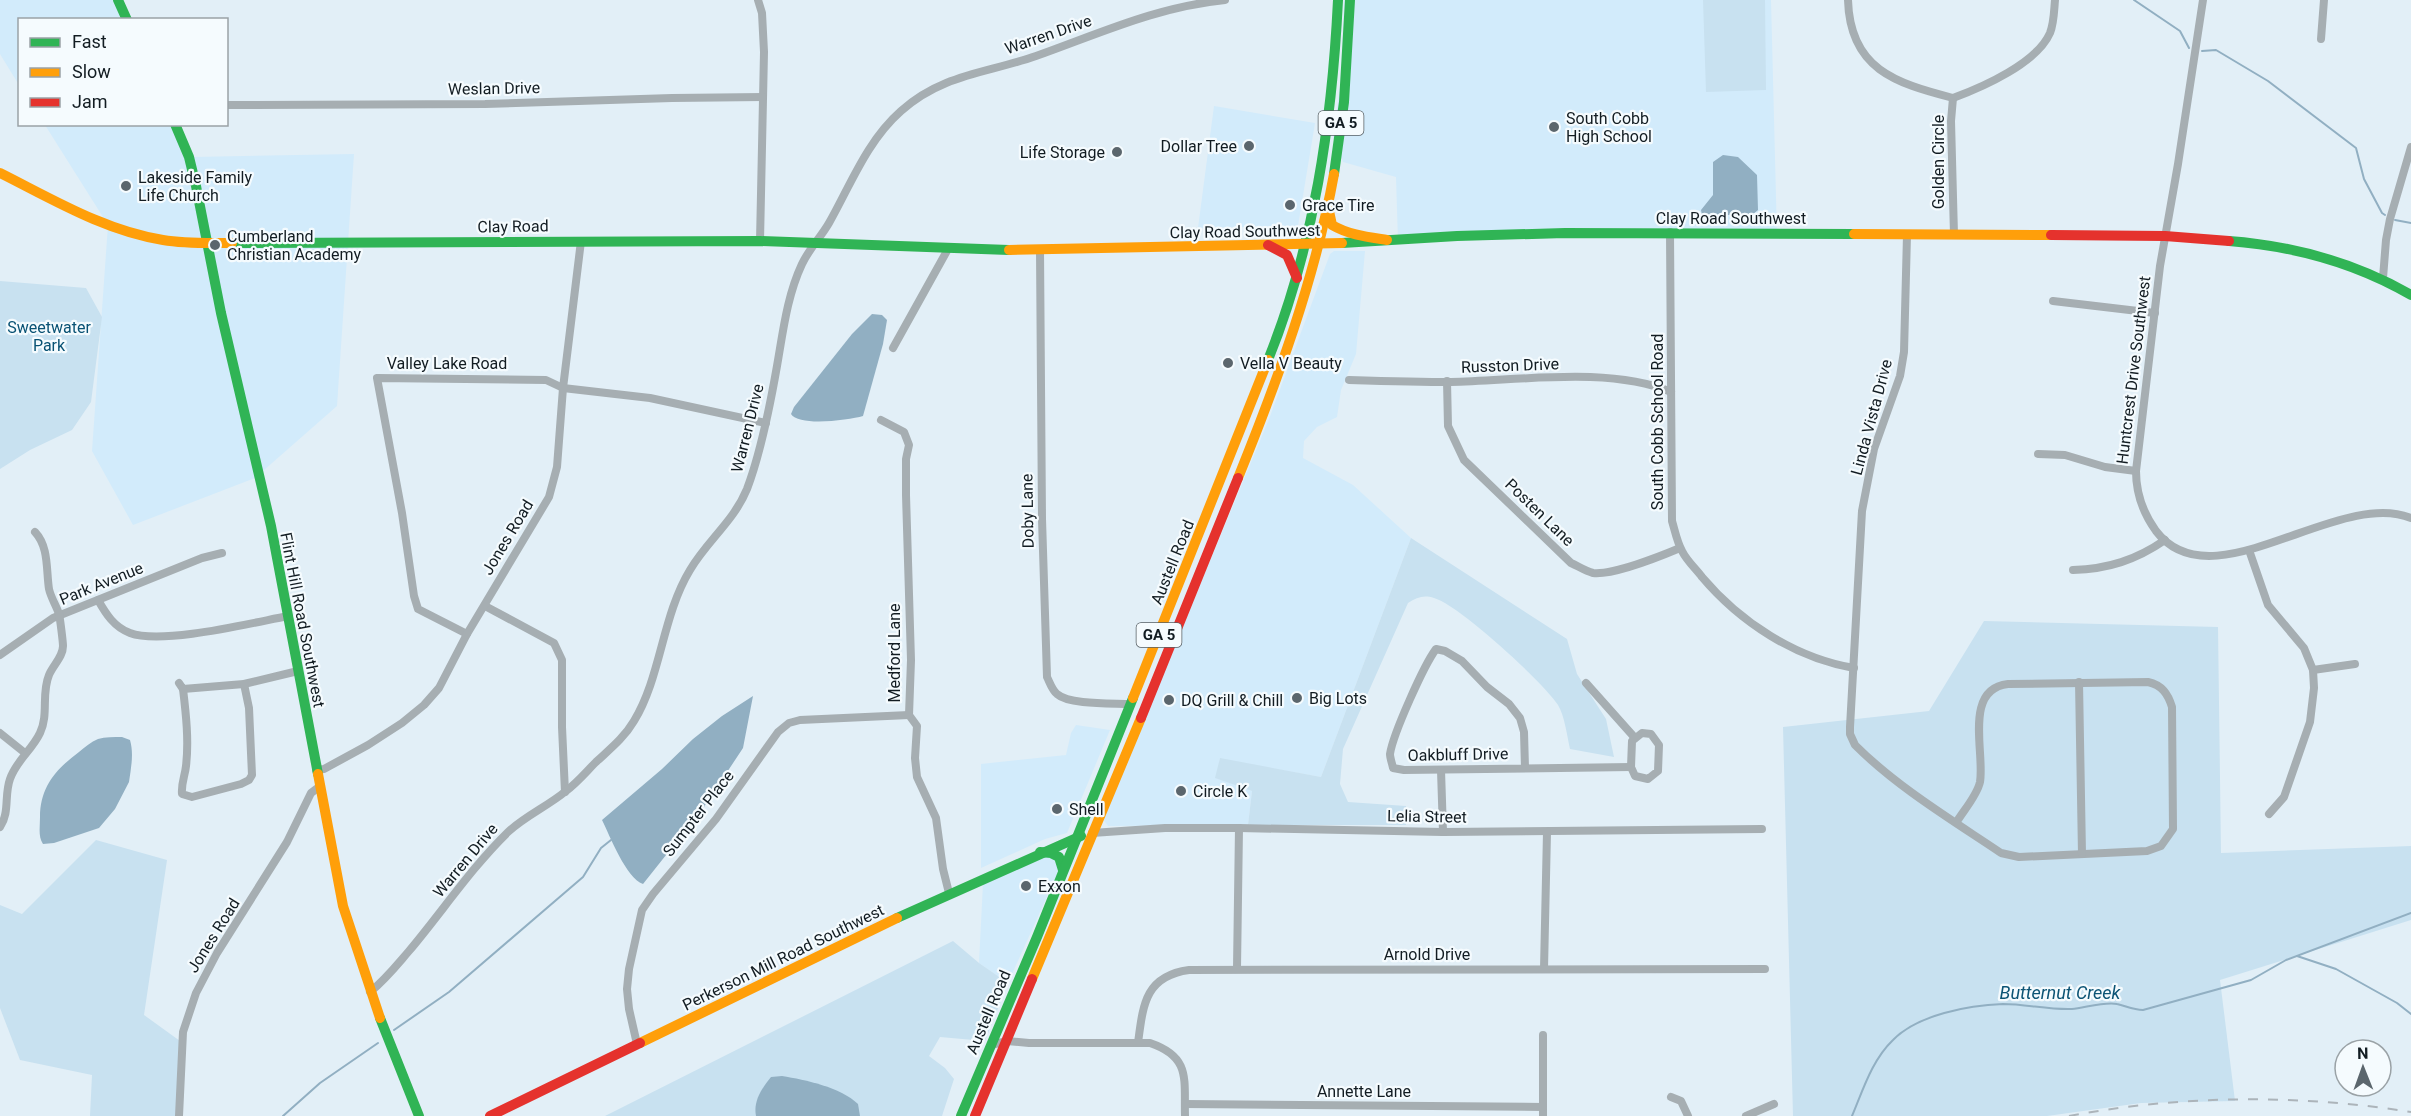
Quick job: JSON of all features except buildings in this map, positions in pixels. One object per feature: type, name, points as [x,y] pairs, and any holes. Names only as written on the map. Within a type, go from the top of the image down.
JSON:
[{"type":"street","points":[[120,0],[126,18]]},
{"type":"street","points":[[758,0],[762,13],[764,52],[760,241]]},
{"type":"street","name":"Warren Drive","points":[[370,992],[387,978],[456,891],[511,829],[565,792],[620,742],[635,720],[646,698],[663,636],[681,586],[692,566],[736,513],[747,488],[766,423],[784,321],[802,264],[880,132],[900,111],[924,92],[946,81],[1033,57],[1110,27],[1170,8],[1225,0]]},
{"type":"street","name":"Austell Road","points":[[961,1116],[1270,361],[1306,244],[1328,135],[1338,0]]},
{"type":"street","name":"Austell Road","points":[[975,1116],[1178,627],[1275,382],[1320,244],[1328,206],[1338,155],[1348,73],[1350,0]]},
{"type":"street","points":[[1848,0],[1851,30],[1864,56],[1882,71],[1902,82],[1953,98]]},
{"type":"street","name":"Golden Circle","points":[[1954,235],[1951,121],[1953,98],[1984,85],[2039,49],[2051,30],[2055,0]]},
{"type":"street","name":"Huntcrest Drive Southwest","points":[[2165,540],[2147,519],[2136,485],[2136,471],[2165,236],[2202,0]]},
{"type":"street","points":[[2321,39],[2324,0]]},
{"type":"street","name":"Weslan Drive","points":[[228,105],[485,104],[763,97]]},
{"type":"street","name":"Flint Hill Road Southwest","points":[[177,126],[192,169],[206,242],[251,438],[288,616],[343,906],[370,992],[419,1116]]},
{"type":"street","points":[[2384,278],[2390,219],[2411,147]]},
{"type":"street","name":"Clay Road","points":[[0,173],[133,235],[157,241],[308,244],[760,241],[815,245],[1041,250]]},
{"type":"street","points":[[1328,206],[1332,225],[1340,230],[1387,240]]},
{"type":"street","name":"South Cobb School Road","points":[[1670,232],[1672,521],[1680,548],[1716,592],[1737,613],[1794,649],[1838,666],[1854,668]]},
{"type":"street","name":"Clay Road Southwest","points":[[1041,250],[1320,244],[1565,233],[2165,236],[2287,247],[2318,255],[2384,278],[2411,295]]},
{"type":"street","name":"Linda Vista Drive","points":[[1907,235],[1902,360],[1892,401],[1874,449],[1862,512],[1850,735],[1855,745],[1912,793],[2007,855],[2019,857],[2147,851],[2161,846],[2173,829],[2172,707],[2167,693],[2161,687],[2148,681],[2079,682]]},
{"type":"street","name":"Jones Road","points":[[316,770],[324,769],[368,745],[424,705],[439,688],[466,634],[549,497],[557,467],[563,388],[581,241]]},
{"type":"street","points":[[1268,245],[1287,255],[1297,279]]},
{"type":"street","points":[[893,348],[948,249]]},
{"type":"street","name":"Doby Lane","points":[[1041,250],[1042,519],[1047,677],[1058,696],[1072,700],[1130,704]]},
{"type":"street","points":[[2053,301],[2155,313]]},
{"type":"street","name":"Valley Lake Road","points":[[466,634],[418,609],[377,378],[546,380],[563,388],[650,398],[766,423]]},
{"type":"street","name":"Russton Drive","points":[[1349,380],[1602,378],[1633,382],[1671,392]]},
{"type":"street","name":"Posten Lane","points":[[1447,381],[1448,426],[1464,460],[1571,563],[1586,571],[1602,573],[1649,561],[1680,548]]},
{"type":"street","name":"Medford Lane","points":[[881,420],[904,432],[909,445],[906,459],[909,715],[917,726],[915,758],[917,777],[936,818],[943,869],[949,893]]},
{"type":"street","points":[[2038,454],[2065,455],[2105,467],[2136,471]]},
{"type":"street","points":[[2073,570],[2101,568],[2127,561],[2165,540],[2185,551],[2200,555],[2236,554],[2317,526],[2370,513],[2388,513],[2411,518]]},
{"type":"street","points":[[0,827],[7,814],[6,794],[10,778],[25,753],[40,735],[46,718],[45,690],[49,675],[63,646],[59,615],[49,589],[44,547],[41,538],[35,532]]},
{"type":"street","points":[[2248,550],[2268,606],[2304,648],[2313,670],[2314,688],[2310,722],[2284,797],[2269,814]]},
{"type":"street","name":"Park Avenue","points":[[0,655],[59,615],[202,558],[222,553]]},
{"type":"street","points":[[98,600],[110,620],[117,626],[129,633],[146,637],[198,632],[288,616]]},
{"type":"street","points":[[485,606],[554,643],[562,660],[565,792]]},
{"type":"street","name":"Oakbluff Drive","points":[[1525,768],[1524,732],[1520,718],[1509,704],[1472,673],[1462,661],[1445,651],[1436,650],[1429,658],[1401,720],[1390,755],[1393,768],[1441,770],[1631,766],[1635,776],[1644,779],[1652,777],[1659,767],[1659,745],[1655,737],[1647,733],[1635,738]]},
{"type":"street","points":[[2313,670],[2355,664]]},
{"type":"street","points":[[244,684],[249,708],[252,775],[249,780],[241,784],[192,797],[182,794],[181,785],[186,768],[187,719],[181,686],[244,684],[298,671]]},
{"type":"street","points":[[1956,823],[1980,781],[1979,714],[1989,692],[2001,684],[2079,682],[2082,854]]},
{"type":"street","points":[[1586,683],[1635,738],[1631,744],[1631,766]]},
{"type":"street","name":"Sumpter Place","points":[[637,1044],[628,1009],[627,989],[642,910],[716,819],[778,732],[789,723],[800,720],[909,715]]},
{"type":"street","points":[[0,733],[25,753]]},
{"type":"street","points":[[1441,770],[1443,832]]},
{"type":"street","name":"Jones Road","points":[[179,1116],[183,1032],[196,993],[217,953],[287,842],[311,793],[319,787]]},
{"type":"street","name":"Lelia Street","points":[[1092,833],[1166,828],[1443,832],[1762,829]]},
{"type":"street","points":[[1237,968],[1239,828]]},
{"type":"street","points":[[1544,969],[1546,832]]},
{"type":"street","name":"Perkerson Mill Road Southwest","points":[[490,1116],[949,893],[1040,852],[1092,833]]},
{"type":"street","points":[[1040,852],[1059,857],[1063,870]]},
{"type":"street","name":"Arnold Drive","points":[[1137,1043],[1145,1000],[1162,978],[1171,973],[1189,969],[1765,969]]},
{"type":"street","points":[[1543,1035],[1543,1112]]},
{"type":"street","points":[[991,1045],[1007,1041],[1150,1043],[1167,1048],[1178,1058],[1185,1079],[1185,1116]]},
{"type":"street","points":[[1671,1097],[1681,1101],[1688,1116]]},
{"type":"street","name":"Annette Lane","points":[[1185,1104],[1543,1112]]},
{"type":"street","points":[[1746,1116],[1774,1104]]},
{"type":"shaded area","points":[[0,0],[118,0],[127,18],[18,18],[18,83],[0,54]]},
{"type":"shaded area","name":"South Cobb High School","points":[[1344,0],[1771,0],[1777,237],[1676,235],[1398,242],[1396,177],[1343,162],[1333,137],[1341,80]]},
{"type":"shaded area","points":[[1214,106],[1315,123],[1298,226],[1198,228]]},
{"type":"shaded area","points":[[46,126],[176,126],[192,157],[354,154],[337,406],[255,478],[133,525],[92,451],[108,225]]},
{"type":"shaded area","points":[[1723,155],[1738,157],[1757,175],[1758,210],[1752,215],[1702,215],[1701,210],[1713,195],[1713,162]]},
{"type":"shaded area","points":[[1334,251],[1365,251],[1356,354],[1341,390],[1337,417],[1317,427],[1304,441],[1303,458],[1353,485],[1411,538],[1321,777],[1220,759],[1216,778],[1252,791],[1248,825],[1108,826],[1103,819],[1269,419],[1330,254]]},
{"type":"shaded area","points":[[872,314],[882,315],[887,320],[883,344],[863,416],[825,421],[796,418],[791,414],[794,407],[852,334]]},
{"type":"shaded area","points":[[753,696],[743,748],[696,823],[680,832],[674,845],[643,884],[631,874],[619,856],[602,820],[693,739],[722,716]]},
{"type":"shaded area","points":[[1076,725],[1110,730],[1067,833],[1045,839],[981,868],[981,764],[1066,755],[1071,733]]},
{"type":"shaded area","points":[[122,737],[130,740],[131,766],[129,782],[115,809],[99,828],[54,843],[43,844],[40,838],[41,806],[51,780],[63,765],[93,742],[98,739]]},
{"type":"shaded area","points":[[1045,857],[1054,857],[1059,870],[1008,983],[979,963],[983,883]]},
{"type":"shaded area","points":[[782,1076],[812,1082],[842,1093],[858,1104],[860,1116],[756,1116],[757,1100],[764,1086],[771,1077]]},
{"type":"green space","points":[[1703,0],[1765,0],[1766,90],[1706,92]]},
{"type":"green space","name":"Sweetwater Park","points":[[0,281],[86,288],[102,317],[91,402],[72,430],[30,450],[0,469]]},
{"type":"green space","points":[[1411,538],[1567,639],[1577,674],[1606,719],[1614,757],[1570,749],[1560,710],[1550,694],[1500,646],[1462,614],[1434,598],[1421,597],[1408,603],[1343,749],[1340,784],[1348,802],[1406,806],[1406,825],[1248,825],[1252,791],[1215,778],[1220,758],[1321,777]]},
{"type":"green space","points":[[1984,621],[2218,627],[2221,853],[2411,846],[2411,920],[2220,980],[2235,1101],[2141,1103],[2047,1116],[1793,1116],[1783,727],[1929,711]]},
{"type":"green space","points":[[96,840],[167,860],[144,1015],[180,1041],[180,1116],[90,1116],[92,1075],[20,1060],[0,1008],[0,905],[22,914]]},
{"type":"green space","points":[[953,941],[1008,983],[985,1041],[940,1037],[929,1056],[945,1068],[954,1079],[942,1116],[605,1116]]},
{"type":"waterway","points":[[2134,0],[2180,31],[2189,48]]},
{"type":"waterway","points":[[2202,51],[2216,50],[2268,81],[2356,148],[2364,179],[2385,215]]},
{"type":"waterway","points":[[2395,220],[2411,223]]},
{"type":"waterway","points":[[394,1030],[449,992],[583,877],[601,848],[611,840]]},
{"type":"waterway","name":"Butternut Creek","points":[[1852,1116],[1869,1076],[1886,1048],[1903,1031],[1929,1018],[1960,1009],[2003,1004],[2072,1009],[2112,1003],[2143,1010],[2251,980],[2286,960],[2411,913]]},
{"type":"waterway","points":[[2297,956],[2336,969],[2397,1003],[2411,1014]]},
{"type":"waterway","points":[[283,1116],[320,1083],[378,1043]]},
{"type":"railway","points":[[2069,1116],[2154,1104],[2240,1099],[2326,1102],[2411,1112]]},
{"type":"traffic: fast","points":[[118,0],[126,18]]},
{"type":"traffic: fast","points":[[1268,360],[1298,273],[1318,183],[1331,92],[1338,0]]},
{"type":"traffic: fast","points":[[1334,174],[1344,102],[1350,0]]},
{"type":"traffic: fast","points":[[176,126],[189,157],[196,186],[221,313],[271,526],[318,774]]},
{"type":"traffic: fast","points":[[1342,243],[1457,236],[1565,233],[1854,234]]},
{"type":"traffic: fast","points":[[232,243],[760,241],[1009,250]]},
{"type":"traffic: fast","points":[[2229,241],[2277,247],[2323,258],[2368,273],[2411,295]]},
{"type":"traffic: fast","points":[[961,1116],[1037,937],[1133,698]]},
{"type":"traffic: fast","points":[[897,918],[1081,836]]},
{"type":"traffic: fast","points":[[1040,852],[1051,853],[1059,857],[1063,870]]},
{"type":"traffic: fast","points":[[380,1018],[419,1116]]},
{"type":"traffic: slow","points":[[0,173],[79,213],[141,236],[172,241],[232,243]]},
{"type":"traffic: slow","points":[[1238,478],[1294,328],[1317,252],[1334,174]]},
{"type":"traffic: slow","points":[[1329,211],[1332,225],[1359,235],[1387,240]]},
{"type":"traffic: slow","points":[[1854,234],[2051,235]]},
{"type":"traffic: slow","points":[[1009,250],[1342,243]]},
{"type":"traffic: slow","points":[[1133,698],[1268,360]]},
{"type":"traffic: slow","points":[[1032,979],[1141,718]]},
{"type":"traffic: slow","points":[[318,774],[343,906],[380,1018]]},
{"type":"traffic: slow","points":[[640,1043],[897,918]]},
{"type":"traffic: jam","points":[[2051,235],[2165,236],[2229,241]]},
{"type":"traffic: jam","points":[[1268,245],[1287,255],[1297,278]]},
{"type":"traffic: jam","points":[[1141,718],[1238,478]]},
{"type":"traffic: jam","points":[[975,1116],[1032,979]]},
{"type":"traffic: jam","points":[[490,1116],[640,1043]]},
{"type":"place","name":"South Cobb High School","points":[[1554,127]]},
{"type":"place","name":"Dollar Tree","points":[[1249,146]]},
{"type":"place","name":"Life Storage","points":[[1117,152]]},
{"type":"place","name":"Lakeside Family Life Church","points":[[126,186]]},
{"type":"place","name":"Grace Tire","points":[[1290,205]]},
{"type":"place","name":"Cumberland Christian Academy","points":[[215,245]]},
{"type":"place","name":"Vella V Beauty","points":[[1228,363]]},
{"type":"place","name":"Big Lots","points":[[1297,698]]},
{"type":"place","name":"DQ Grill & Chill","points":[[1169,700]]},
{"type":"place","name":"Circle K","points":[[1181,791]]},
{"type":"place","name":"Shell","points":[[1057,809]]},
{"type":"place","name":"Exxon","points":[[1026,886]]}]
